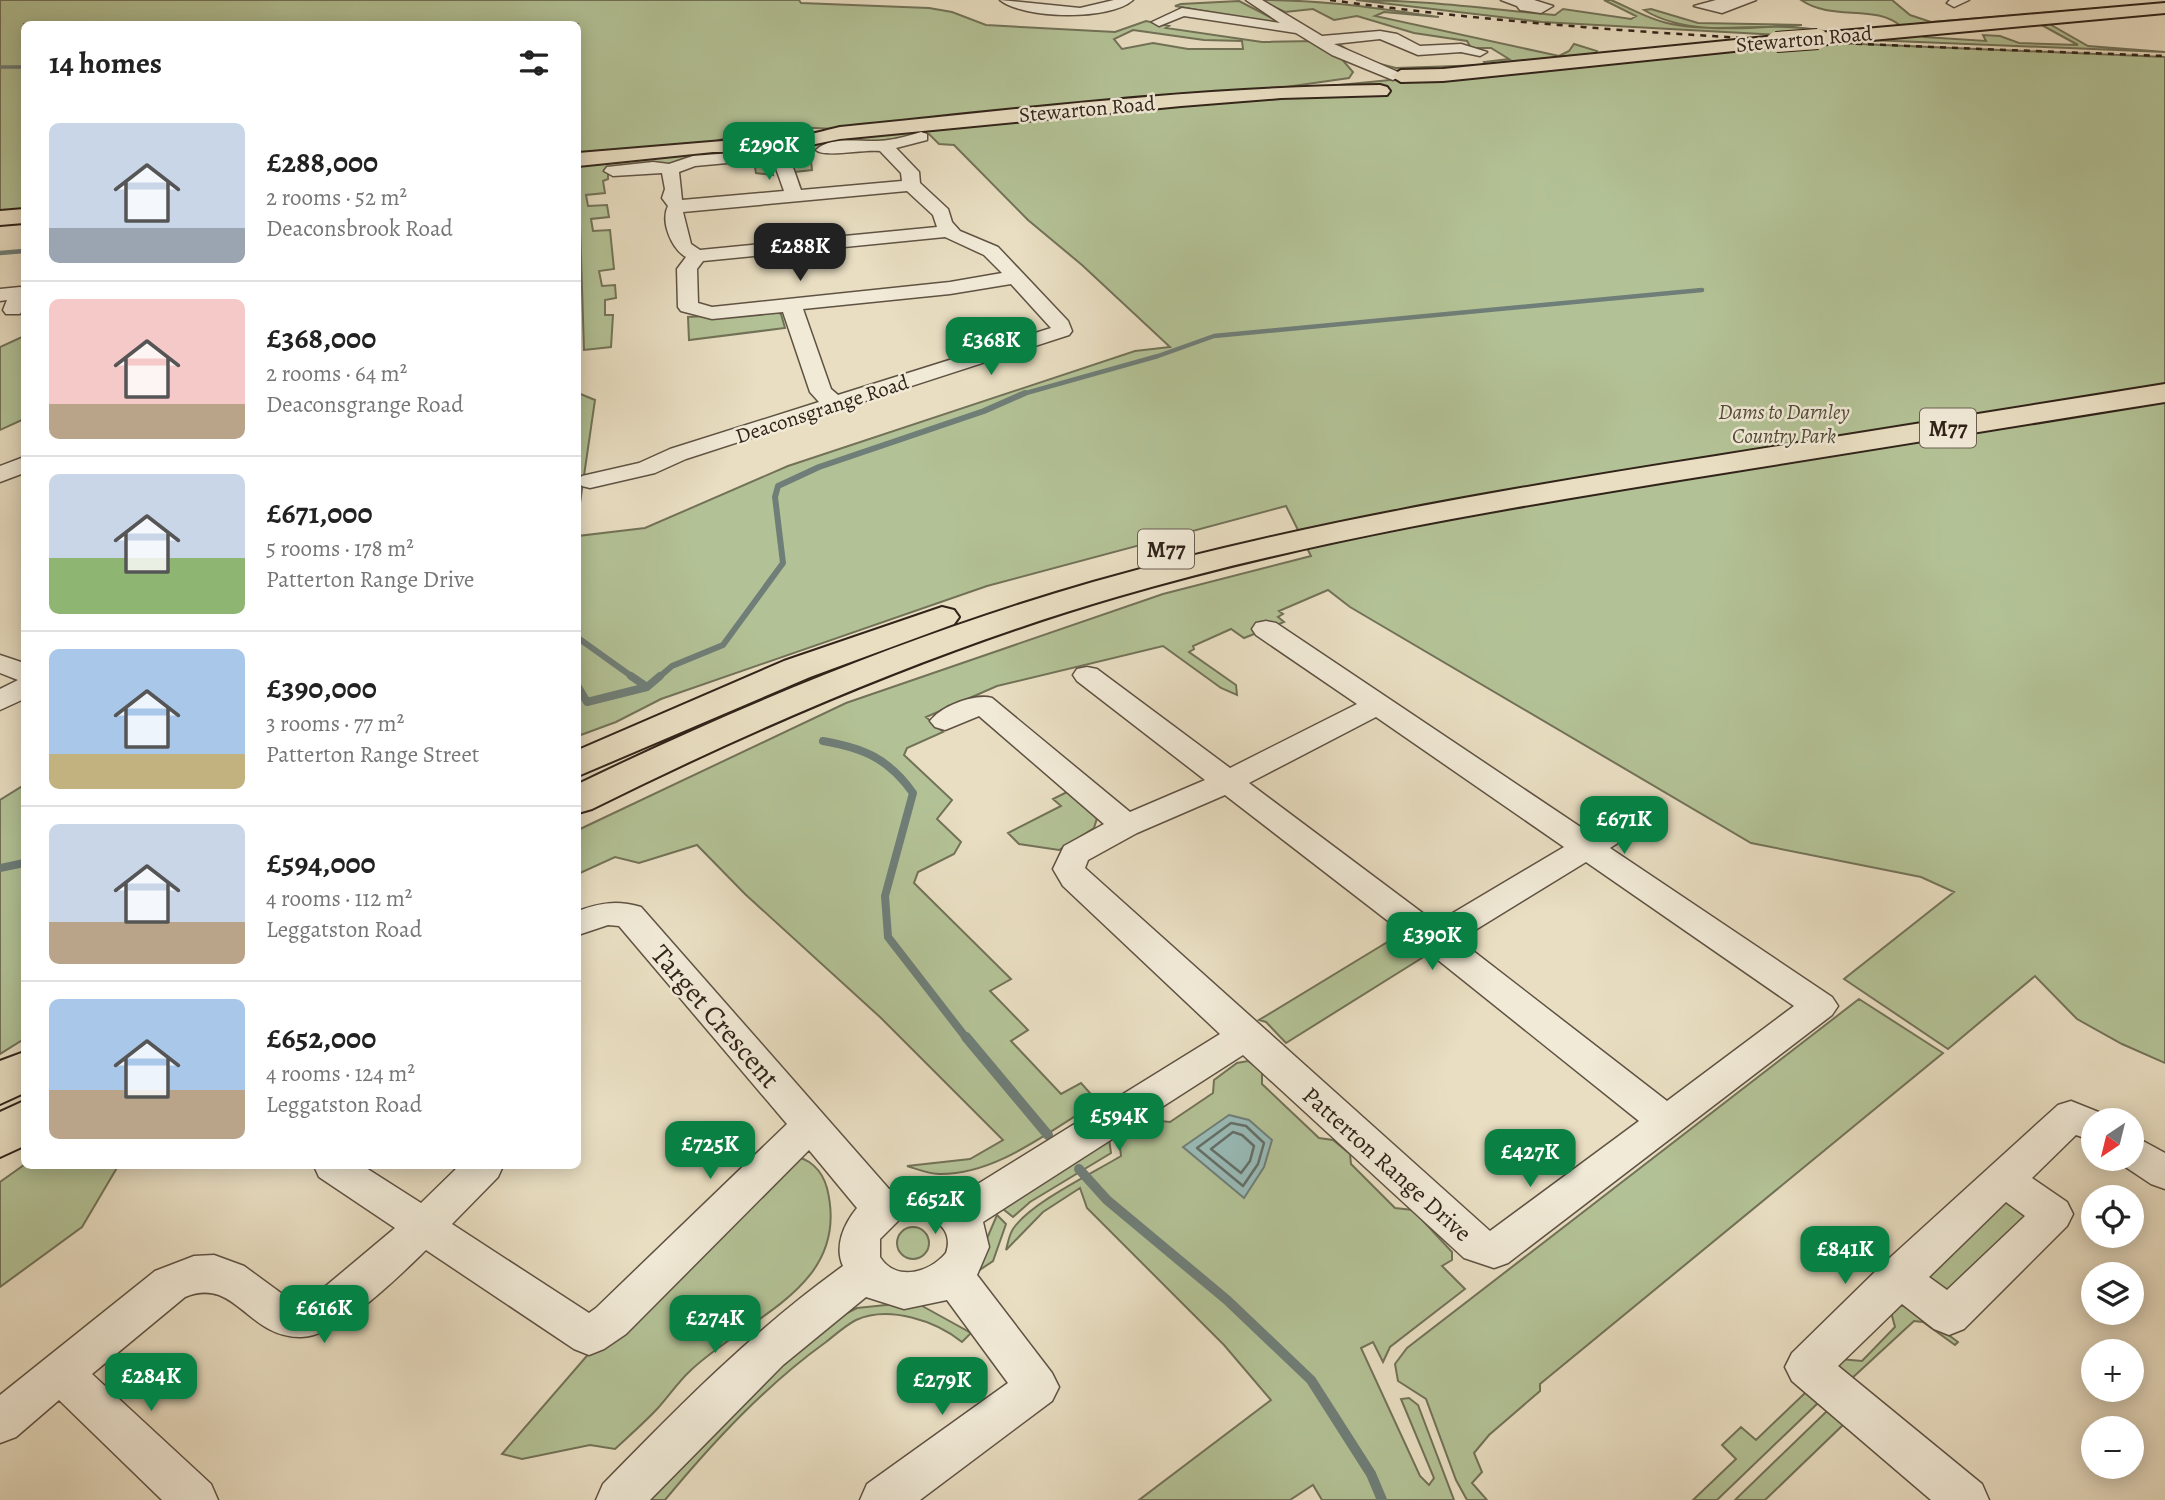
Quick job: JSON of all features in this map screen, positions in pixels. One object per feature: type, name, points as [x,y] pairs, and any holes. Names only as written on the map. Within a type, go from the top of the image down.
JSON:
[{"type":"main road","name":"Stewarton Road","points":[[581,160],[713,146],[777,143],[840,133],[1181,100],[1334,90],[1387,81],[1818,38],[2160,11]]},
{"type":"main road","points":[[0,218],[21,216]]},
{"type":"main road","name":"M77","points":[[581,763],[713,704],[889,634],[1051,581],[1198,541],[1288,519],[1445,488],[2165,375]]},
{"type":"main road","name":"M77","points":[[581,799],[722,732],[943,642],[1042,609],[1200,563],[1461,506],[2165,394]]},
{"type":"main road","points":[[0,1085],[21,1072]]},
{"type":"main road","points":[[0,1137],[21,1123]]},
{"type":"street","points":[[1008,0],[1051,12],[1070,13],[1097,11],[1126,0]]},
{"type":"street","points":[[1180,0],[1209,1]]},
{"type":"street","points":[[1252,0],[1387,81]]},
{"type":"street","points":[[1507,0],[1551,6]]},
{"type":"street","points":[[1729,3],[1749,0]]},
{"type":"street","points":[[1159,23],[1182,12],[1281,30],[1300,29]]},
{"type":"street","points":[[1320,41],[1380,35],[1392,37],[1418,51],[1460,45],[1480,52]]},
{"type":"street","points":[[1355,61],[1366,73],[1387,81]]},
{"type":"street","points":[[824,150],[862,144],[885,146],[920,137]]},
{"type":"street","points":[[777,143],[793,193]]},
{"type":"street","name":"Deaconsgrange Road","points":[[590,481],[647,468],[694,440],[836,405],[1062,331],[1061,325],[991,251],[951,231],[943,222],[942,213],[911,185],[910,172],[885,146]]},
{"type":"street","points":[[613,171],[653,167],[670,169],[693,162],[733,158]]},
{"type":"street","points":[[670,169],[674,189],[671,198],[677,206]]},
{"type":"street","points":[[677,206],[793,193],[911,185]]},
{"type":"street","points":[[677,206],[674,212],[682,247],[697,256],[951,231]]},
{"type":"street","points":[[697,256],[687,269],[688,307],[695,311],[712,313],[950,288],[1015,277]]},
{"type":"street","points":[[791,305],[821,393],[836,405]]},
{"type":"street","points":[[0,475],[21,465]]},
{"type":"street","points":[[0,475],[21,484]]},
{"type":"street","name":"Patterton Range Drive","points":[[1266,629],[1588,846],[1820,1006],[1493,1251],[1485,1250],[1245,1037],[1075,878],[1069,869],[1075,854],[1126,825],[1227,782],[1378,705]]},
{"type":"street","points":[[0,663],[21,672]]},
{"type":"street","points":[[1087,675],[1435,939],[1666,1121]]},
{"type":"street","points":[[0,701],[21,689]]},
{"type":"street","points":[[945,721],[982,704],[1126,825]]},
{"type":"street","points":[[1435,939],[1632,820]]},
{"type":"street","name":"Target Crescent","points":[[581,922],[606,913],[629,915],[881,1208]]},
{"type":"street","points":[[960,1216],[1245,1037]]},
{"type":"street","points":[[1966,1500],[1807,1367],[1898,1277],[2071,1116],[2081,1121]]},
{"type":"street","points":[[338,1169],[425,1224],[589,1336],[611,1321],[810,1125]]},
{"type":"street","points":[[2144,1159],[2165,1173]]},
{"type":"street","points":[[0,1422],[170,1284],[188,1274],[213,1273],[242,1283],[283,1318],[305,1319],[331,1308],[425,1224],[481,1169]]},
{"type":"street","points":[[1898,1277],[1949,1316],[2053,1214],[2003,1179]]},
{"type":"street","points":[[915,1197],[948,1206],[960,1216],[967,1230],[968,1245],[964,1261],[953,1275],[937,1285],[917,1292],[888,1288],[866,1273],[859,1260],[857,1246],[869,1218],[881,1208],[915,1197]]},
{"type":"street","points":[[619,1500],[752,1364],[812,1310],[866,1273]]},
{"type":"street","points":[[883,1500],[1037,1387],[953,1275]]},
{"type":"street","points":[[62,1374],[195,1500]]},
{"type":"green space","points":[[0,0],[799,0],[801,3],[929,8],[952,12],[986,25],[1115,32],[1146,21],[1169,26],[1166,28],[1262,42],[1316,41],[1340,57],[1353,72],[1349,78],[1264,90],[836,129],[773,126],[712,142],[581,156],[581,21],[21,21],[21,212],[0,215]],"holes":[[[1133,30],[1204,40],[1242,41],[1243,49],[1188,49],[1153,43],[1122,49],[1114,39]]]},
{"type":"green space","points":[[1260,0],[1329,3],[1439,17],[1384,12],[1375,16],[1559,56],[1569,51],[1574,44],[1597,51],[1595,55],[1411,73],[1400,72],[1390,70],[1371,63],[1352,55],[1334,44],[1337,43],[1364,60],[1396,68],[1486,65],[1484,62],[1509,59],[1491,48],[1471,48],[1467,41],[1414,33],[1357,16],[1334,20],[1313,9],[1285,12]]},
{"type":"green space","points":[[1356,0],[1431,3],[1555,15],[1563,9],[1631,19],[1636,16],[1604,0],[1611,0],[1652,18],[1677,25],[1713,28],[1787,27],[1823,31],[1796,36],[1542,22]]},
{"type":"green space","points":[[1801,0],[1892,0],[1910,15],[1931,22],[2165,3],[1902,27],[1879,16],[1826,10]]},
{"type":"green space","points":[[1239,1],[1287,26],[1175,6],[1181,4]]},
{"type":"green space","points":[[1651,9],[1698,23],[1802,25],[1700,27],[1680,24],[1644,10]]},
{"type":"green space","points":[[2046,22],[2088,46],[2165,52],[1846,39],[1919,33],[1924,37],[1986,41],[1983,35],[2000,36],[2019,43],[2078,45],[2038,23]]},
{"type":"green space","name":"Dams to Darnley Country Park","points":[[1791,41],[2165,57],[2165,1063],[2122,1044],[2077,1019],[2035,976],[1948,1049],[1844,979],[1954,892],[1921,877],[1751,843],[1350,607],[1328,590],[1279,611],[1283,614],[1278,617],[1284,622],[1244,638],[1231,629],[1193,646],[1194,649],[1189,652],[1236,685],[1237,695],[1221,688],[1163,646],[997,686],[926,717],[943,732],[907,748],[904,755],[952,800],[937,819],[961,842],[954,854],[918,872],[914,883],[1011,979],[990,991],[1028,1030],[1011,1041],[1061,1094],[1081,1083],[1098,1102],[1022,1149],[982,1167],[939,1174],[907,1166],[970,1159],[1003,1140],[881,1018],[745,894],[697,845],[639,863],[615,857],[581,873],[581,829],[846,703],[1163,594],[1311,556],[1286,506],[987,586],[661,699],[616,722],[581,735],[581,536],[645,528],[788,466],[1135,351],[1170,347],[1082,265],[1028,220],[954,145],[939,144],[929,134],[810,151],[812,170],[795,172],[788,157],[820,141],[880,130]]},
{"type":"green space","points":[[733,149],[768,157],[773,175],[756,173],[754,162],[741,161],[737,155],[608,172],[608,179],[603,181],[605,193],[586,195],[588,206],[607,205],[609,217],[591,219],[593,231],[610,230],[614,269],[599,271],[602,286],[615,285],[616,298],[605,300],[605,315],[613,315],[611,347],[584,350],[581,164]]},
{"type":"green space","points":[[777,312],[781,314],[785,328],[689,340],[688,317]]},
{"type":"green space","points":[[21,337],[21,420],[0,430],[0,347]]},
{"type":"green space","points":[[581,394],[595,400],[581,496]]},
{"type":"green space","points":[[21,787],[21,1041],[0,1054],[0,800]]},
{"type":"green space","points":[[1067,792],[1097,818],[1094,828],[1059,850],[1019,844],[1008,833],[1061,806],[1053,799]]},
{"type":"green space","points":[[1399,935],[1399,939],[1419,956],[1425,956],[1286,1043],[1266,1022],[1259,1020]]},
{"type":"green space","points":[[1859,999],[1943,1053],[1540,1384],[1540,1391],[1489,1435],[1474,1453],[1482,1472],[1472,1483],[1487,1500],[1467,1500],[1456,1480],[1426,1399],[1398,1381],[1395,1364],[1407,1348]]},
{"type":"green space","points":[[1248,1061],[1262,1071],[1262,1084],[1319,1138],[1333,1140],[1350,1154],[1351,1164],[1395,1208],[1413,1210],[1452,1252],[1452,1260],[1442,1266],[1465,1289],[1390,1347],[1383,1362],[1373,1342],[1361,1348],[1420,1476],[1429,1485],[1434,1478],[1401,1399],[1409,1398],[1418,1405],[1454,1500],[1322,1500],[1313,1485],[1290,1500],[1139,1500],[1271,1400],[1224,1345],[1087,1208],[1080,1188],[1043,1212],[1006,1250],[1013,1229],[1033,1209],[1121,1156],[1119,1139],[1150,1120],[1170,1122],[1213,1093],[1214,1080],[1237,1063]]},
{"type":"green space","points":[[1109,1138],[1111,1153],[1030,1202],[1013,1217],[1003,1209]]},
{"type":"green space","points":[[790,1156],[803,1159],[814,1166],[827,1188],[831,1222],[824,1251],[810,1275],[789,1296],[690,1371],[653,1413],[615,1449],[590,1445],[522,1459],[502,1454],[598,1343]]},
{"type":"green space","points":[[21,1167],[116,1169],[82,1227],[0,1287],[0,1182]]},
{"type":"green space","points":[[2002,1196],[2030,1217],[1947,1296],[1922,1272]]},
{"type":"green space","points":[[997,1215],[1006,1224],[993,1261],[981,1269],[982,1250]]},
{"type":"green space","points":[[913,1227],[924,1232],[929,1243],[924,1254],[913,1259],[902,1254],[897,1243],[902,1232]]},
{"type":"green space","points":[[915,1302],[971,1333],[962,1342],[939,1328],[912,1318],[883,1314],[856,1320],[761,1396],[721,1436],[665,1500],[641,1500],[688,1448],[829,1322],[857,1308]]},
{"type":"green space","points":[[1897,1305],[1911,1307],[1958,1342],[1955,1345],[1923,1322],[1914,1321],[1850,1380],[1838,1365],[1840,1359],[1862,1361],[1895,1327],[1891,1312]]},
{"type":"green space","points":[[1806,1392],[1819,1402],[1717,1500],[1693,1500],[1736,1459],[1722,1445],[1741,1427],[1756,1440]]},
{"type":"green space","points":[[1828,1410],[1845,1423],[1765,1500],[1735,1500]]},
{"type":"water","points":[[1229,1115],[1249,1120],[1272,1140],[1264,1167],[1244,1198],[1183,1147]]},
{"type":"waterway","points":[[0,67],[21,67]]},
{"type":"waterway","points":[[0,253],[21,251]]},
{"type":"waterway","points":[[1023,394],[1158,356],[1214,336],[1702,290]]},
{"type":"waterway","points":[[658,678],[672,666],[723,645],[783,563],[775,497],[778,486],[819,467],[984,411],[1023,394]]},
{"type":"waterway","points":[[1019,395],[1023,394]]},
{"type":"waterway","points":[[581,640],[634,678]]},
{"type":"waterway","points":[[631,676],[647,687]]},
{"type":"waterway","points":[[647,687],[660,676]]},
{"type":"waterway","points":[[581,692],[587,702],[647,687]]},
{"type":"waterway","points":[[823,741],[851,747],[885,763],[913,793],[885,896],[888,937],[967,1039]]},
{"type":"waterway","points":[[0,868],[21,864]]},
{"type":"waterway","points":[[966,1037],[1048,1135]]},
{"type":"waterway","points":[[1079,1169],[1107,1200],[1227,1300],[1311,1380],[1371,1474],[1382,1500]]},
{"type":"railway","points":[[1330,0],[1434,13],[1642,32],[2165,56]]}]
